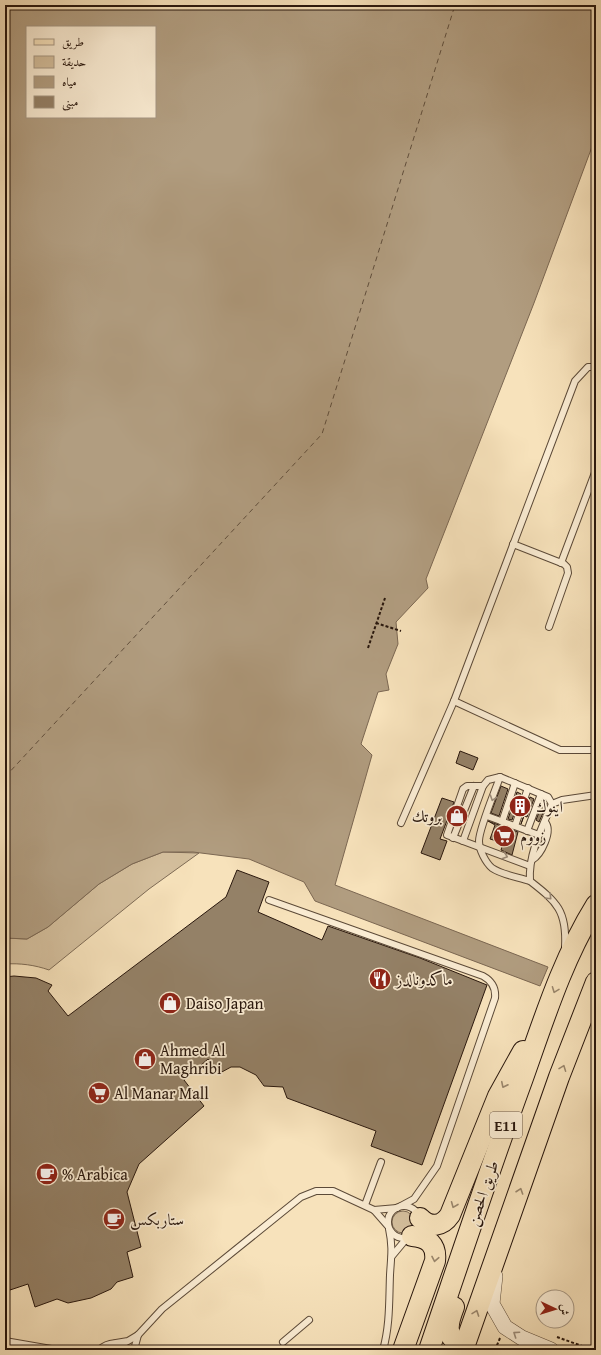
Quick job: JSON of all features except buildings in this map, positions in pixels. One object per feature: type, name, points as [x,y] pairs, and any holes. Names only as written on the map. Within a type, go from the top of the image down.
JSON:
[{"type":"main road","name":"طريق الحصن","points":[[429,1350],[497,1148],[540,1029],[565,965],[596,905]]},
{"type":"main road","name":"E11","points":[[467,1349],[498,1253],[559,1077],[596,982]]},
{"type":"main road","points":[[419,1216],[424,1223],[431,1225],[439,1225],[446,1220],[503,1086],[522,1054],[540,1029]]},
{"type":"main road","points":[[467,1349],[456,1342],[450,1335],[448,1326],[488,1212],[496,1181],[497,1148]]},
{"type":"main road","points":[[403,1350],[435,1261],[436,1254],[430,1242],[425,1238],[410,1237]]},
{"type":"street","points":[[498,1253],[492,1304],[505,1327],[522,1338],[551,1350]]},
{"type":"lane","points":[[400,823],[454,701],[575,381],[588,367],[596,367]]},
{"type":"lane","points":[[561,563],[596,470]]},
{"type":"lane","points":[[513,544],[566,565],[568,570],[549,627]]},
{"type":"lane","points":[[454,701],[560,750],[596,750]]},
{"type":"lane","points":[[500,777],[479,836],[480,847],[486,860],[492,868],[498,872],[530,881],[549,896],[562,912],[566,934],[565,965]]},
{"type":"lane","points":[[463,841],[483,786],[488,780],[500,777],[548,797],[552,804]]},
{"type":"lane","points":[[502,822],[515,783]]},
{"type":"lane","points":[[483,786],[467,786],[460,793],[446,835],[531,863]]},
{"type":"lane","points":[[515,826],[528,788]]},
{"type":"lane","points":[[527,831],[541,794]]},
{"type":"lane","points":[[530,881],[531,863],[539,835],[552,804],[562,800],[596,795]]},
{"type":"lane","points":[[487,816],[539,835]]},
{"type":"lane","points":[[531,863],[540,852],[547,831],[547,824],[545,822]]},
{"type":"lane","points":[[269,900],[483,976],[492,982],[494,987],[495,998],[439,1159],[433,1172],[418,1192],[408,1203],[390,1214],[389,1228],[392,1256],[388,1324],[383,1350]]},
{"type":"lane","points":[[365,1205],[381,1162]]},
{"type":"lane","points":[[91,1350],[99,1350],[110,1343],[128,1341],[138,1335],[162,1309],[302,1196],[316,1191],[333,1191],[365,1205],[374,1210],[397,1237],[410,1237]]},
{"type":"lane","points":[[392,1256],[419,1228],[419,1216],[416,1199],[418,1192]]},
{"type":"lane","points":[[374,1210],[408,1206],[419,1216]]},
{"type":"lane","points":[[283,1342],[309,1320]]},
{"type":"lane","points":[[134,1350],[138,1335]]},
{"type":"lane","points":[[5,1341],[54,1350]]},
{"type":"lane","points":[[116,1343],[122,1344],[128,1350]]},
{"type":"path","points":[[368,648],[385,598]]},
{"type":"path","points":[[376,623],[401,631]]},
{"type":"green space","points":[[163,852],[199,853],[149,889],[49,970],[27,965],[5,964],[5,938],[27,939],[48,927],[99,884],[132,864]]},
{"type":"green space","points":[[403,1211],[407,1212],[413,1218],[413,1226],[407,1232],[403,1233],[399,1232],[393,1226],[392,1222],[393,1218],[399,1212]]},
{"type":"water","points":[[5,5],[596,5],[596,136],[534,303],[426,579],[428,588],[396,622],[398,644],[386,674],[389,690],[378,692],[361,744],[372,755],[335,885],[548,967],[540,986],[315,901],[304,882],[249,859],[193,852],[163,852],[132,864],[99,884],[48,927],[27,939],[5,938]]},
{"type":"ferry route","points":[[5,777],[322,434],[455,5]]},
{"type":"place","name":"اينوك","points":[[520,806]]},
{"type":"place","name":"بروتك","points":[[457,816]]},
{"type":"place","name":"زووم","points":[[504,836]]},
{"type":"place","name":"ماكدونالدز","points":[[380,979]]},
{"type":"place","name":"Daiso Japan","points":[[170,1003]]},
{"type":"place","name":"Ahmed Al Maghribi","points":[[145,1059]]},
{"type":"place","name":"Al Manar Mall","points":[[99,1093]]},
{"type":"place","name":"% Arabica","points":[[47,1174]]},
{"type":"place","name":"ستاربكس","points":[[114,1219]]}]
